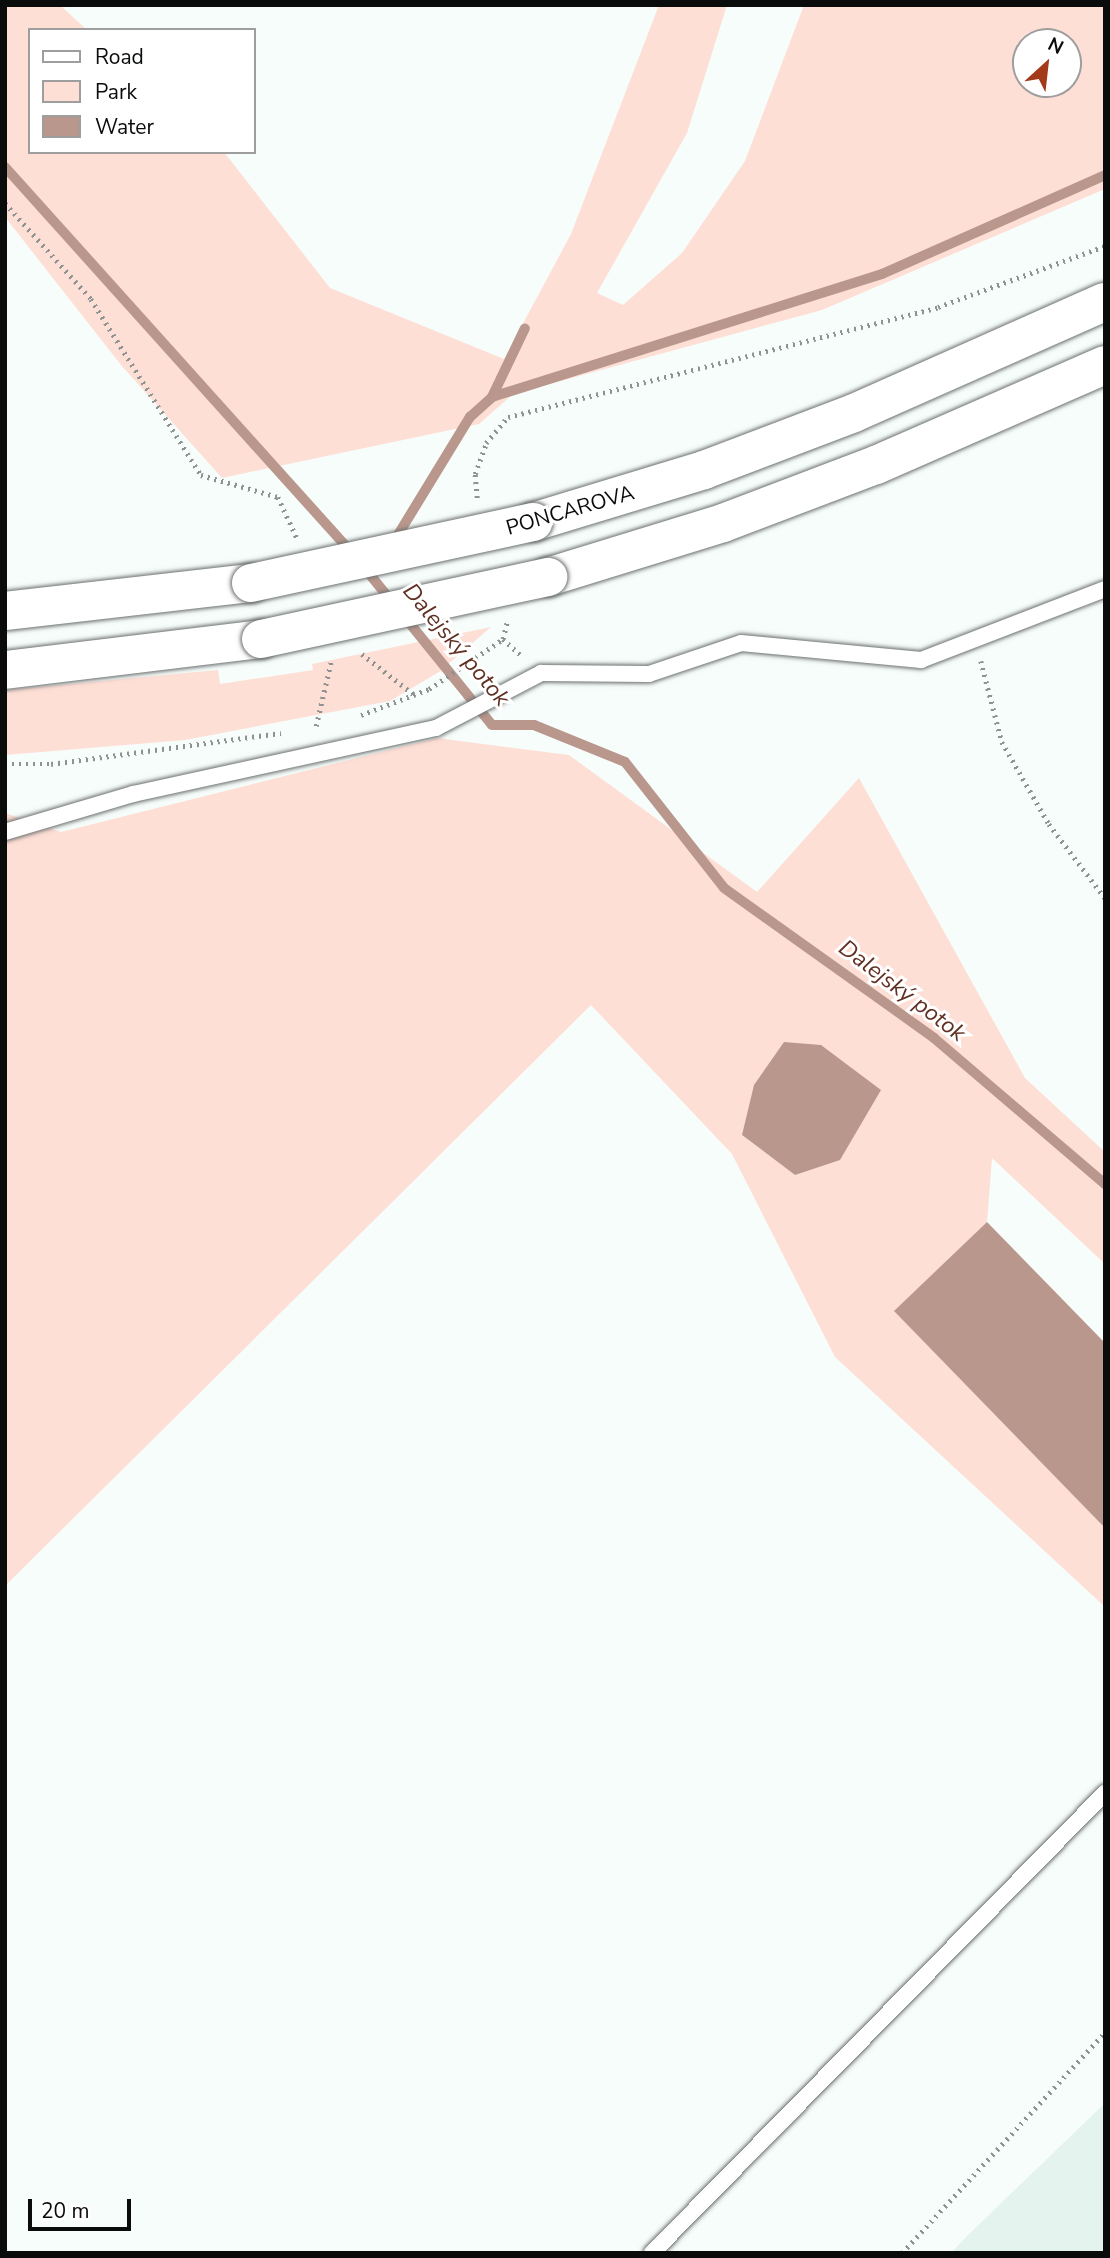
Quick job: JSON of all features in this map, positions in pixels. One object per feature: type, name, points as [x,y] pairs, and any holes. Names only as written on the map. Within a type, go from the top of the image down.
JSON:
[{"type":"main road","name":"PONCAROVA","points":[[5,611],[251,583],[533,522],[704,470],[854,413],[1105,302]]},
{"type":"main road","points":[[5,670],[261,639],[548,577],[825,485],[1105,365]]},
{"type":"lane","points":[[5,832],[133,794],[436,727],[506,688],[541,673],[649,674],[741,643],[921,660],[977,643],[1105,589]]},
{"type":"lane","points":[[652,2253],[1105,1793]]},
{"type":"path","points":[[5,204],[90,299],[201,475],[278,497],[301,547]]},
{"type":"path","points":[[478,505],[475,474],[486,443],[508,417],[925,311],[1105,246]]},
{"type":"path","points":[[356,717],[417,696],[469,659],[503,639],[504,608]]},
{"type":"path","points":[[977,643],[1002,741],[1049,824],[1105,898]]},
{"type":"path","points":[[356,649],[417,696]]},
{"type":"path","points":[[316,726],[333,656]]},
{"type":"path","points":[[303,729],[329,723]]},
{"type":"path","points":[[5,764],[51,764],[290,731]]},
{"type":"path","points":[[901,2253],[1105,2032]]},
{"type":"shaded area","points":[[1105,2103],[1105,2253],[951,2253],[966,2237]]},
{"type":"green space","points":[[5,5],[60,5],[85,28],[28,28],[28,154],[226,154],[330,288],[504,359],[571,234],[659,5],[727,5],[687,133],[597,293],[623,305],[682,253],[745,161],[804,5],[1105,5],[1105,189],[822,310],[513,394],[479,424],[222,478],[121,365],[5,217]]},
{"type":"green space","points":[[491,627],[439,672],[390,701],[185,740],[5,755],[5,690],[218,670],[220,684],[313,670],[312,664]]},
{"type":"green space","points":[[437,738],[569,755],[757,892],[859,778],[1025,1078],[1105,1152],[1105,1264],[992,1158],[987,1222],[895,1311],[1105,1528],[1105,1607],[835,1357],[732,1154],[591,1005],[5,1586],[5,813],[61,832]],"holes":[[[880,1090],[840,1159],[795,1175],[742,1135]]]},
{"type":"water","points":[[784,1042],[821,1045],[881,1090],[840,1160],[795,1175],[742,1135],[754,1085]]},
{"type":"water","points":[[987,1222],[1105,1343],[1105,1528],[894,1311]]},
{"type":"waterway","name":"Dalejský potok","points":[[5,167],[353,554]]},
{"type":"waterway","points":[[393,543],[470,417],[492,397],[882,274],[1105,175]]},
{"type":"waterway","points":[[492,397],[525,328]]},
{"type":"waterway","name":"Dalejský potok","points":[[363,566],[393,603]]},
{"type":"waterway","name":"Dalejský potok","points":[[403,615],[492,725],[534,725],[625,762],[724,888],[934,1038],[1105,1184]]}]
